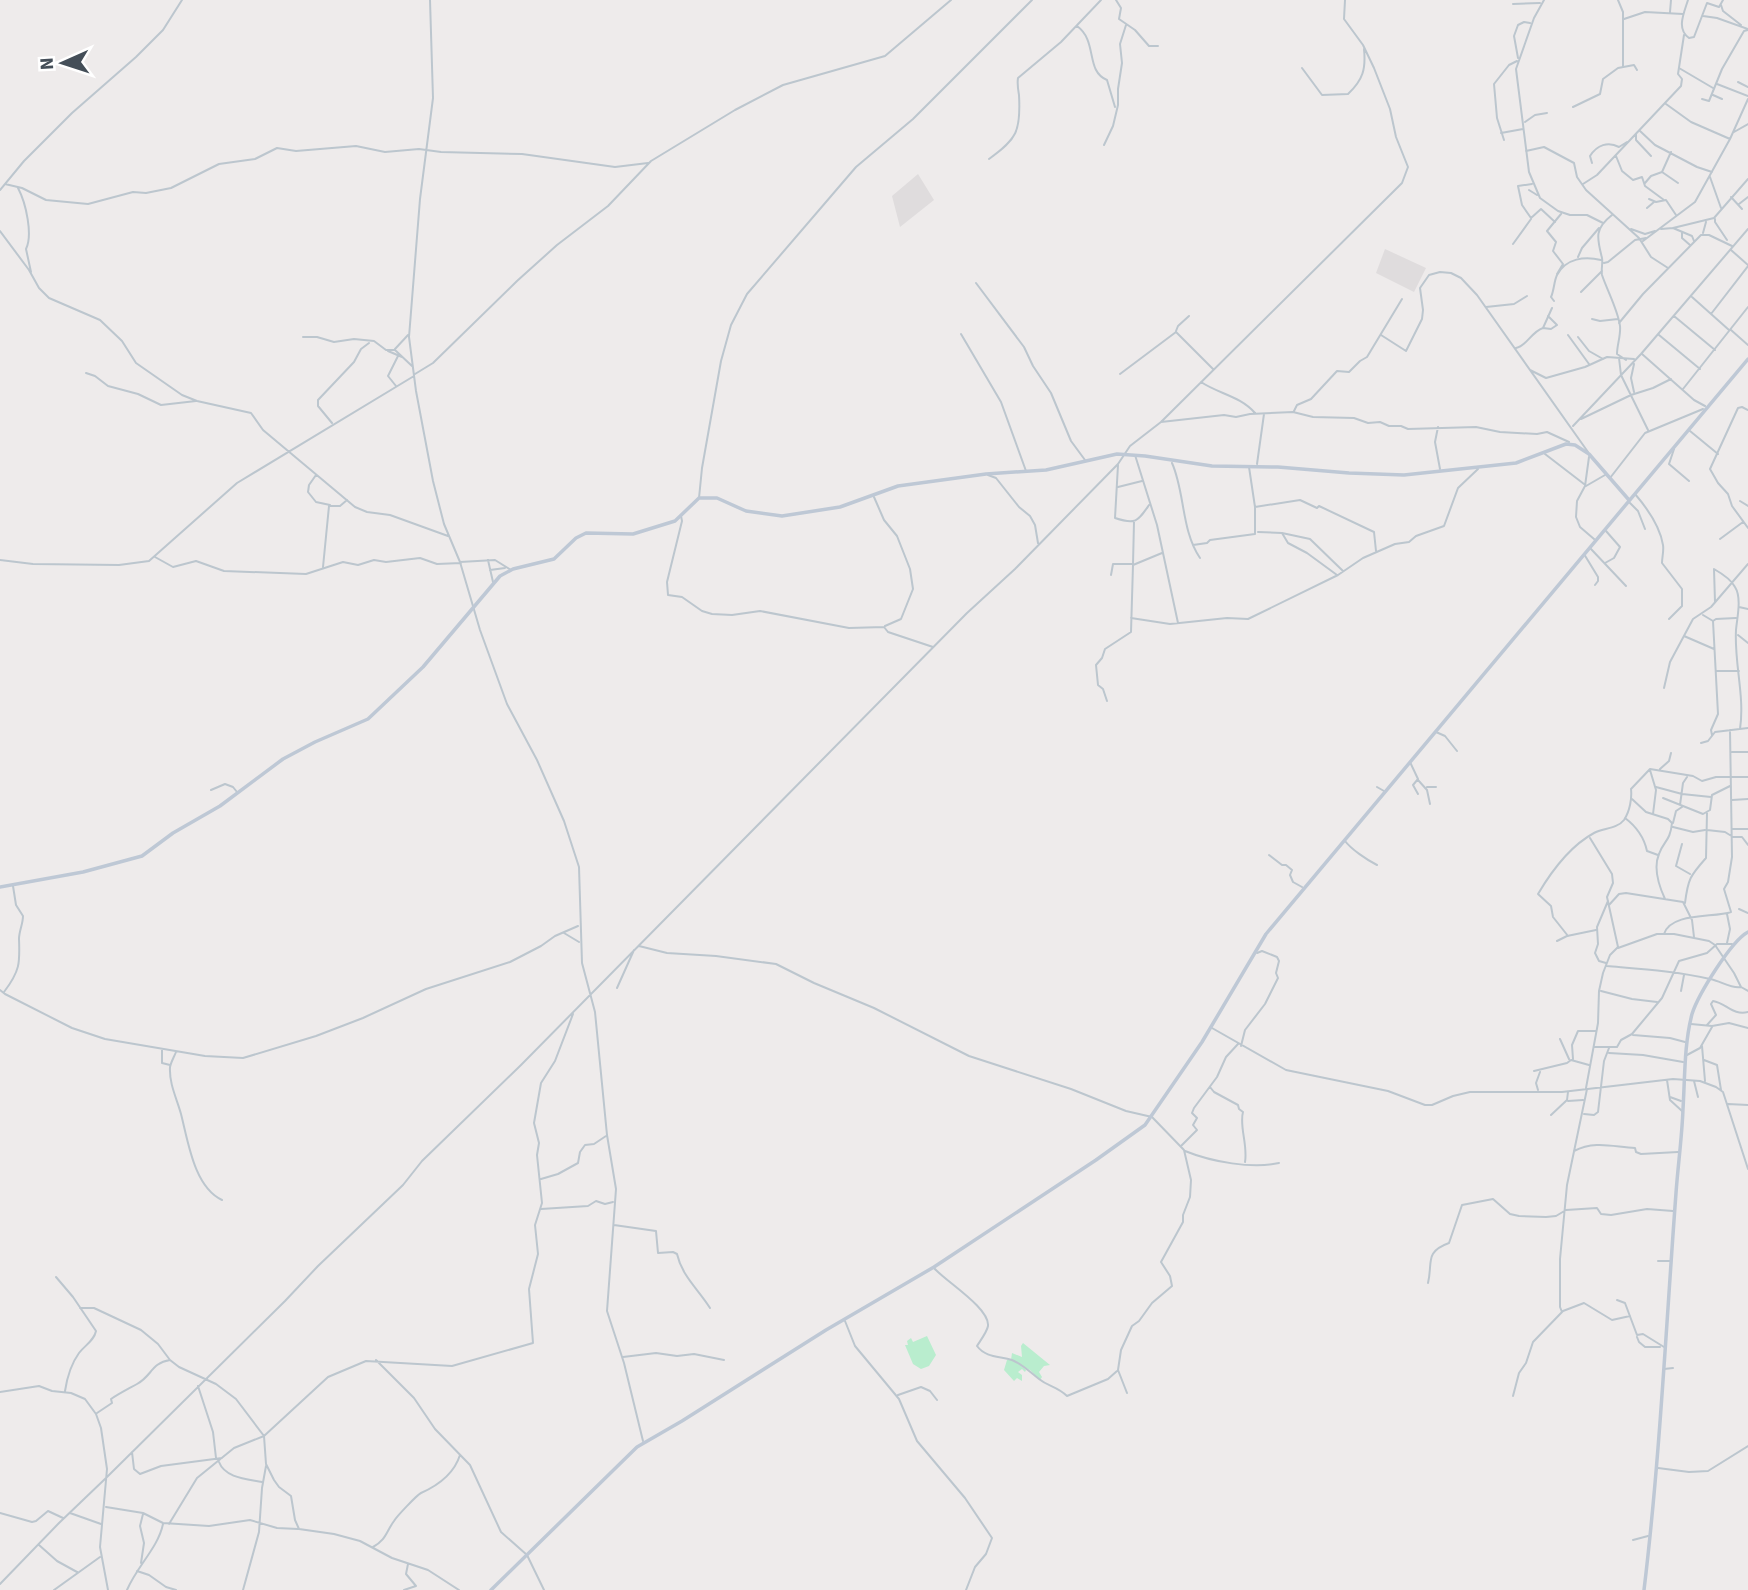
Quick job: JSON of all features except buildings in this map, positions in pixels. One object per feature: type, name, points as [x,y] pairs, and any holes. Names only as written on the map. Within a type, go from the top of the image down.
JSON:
[{"type":"street","points":[[0,190],[24,161],[72,113],[163,30],[182,0]]},
{"type":"street","points":[[430,0],[433,81],[409,334],[415,375],[433,481],[449,536],[461,563],[473,608],[507,704],[537,760],[570,836],[580,871],[582,963],[595,1012],[607,1135],[615,1183],[607,1311],[644,1442]]},
{"type":"street","points":[[0,559],[33,564],[124,565],[145,562],[154,557],[232,487],[436,361],[517,281],[557,245],[608,206],[649,163],[735,110],[783,85],[890,54],[951,0]]},
{"type":"street","points":[[489,570],[554,559],[576,538],[586,533],[633,534],[675,521],[699,498],[721,361],[732,326],[747,294],[856,167],[913,119],[1032,0]]},
{"type":"street","points":[[989,159],[1016,135],[1019,110],[1018,78],[1055,47],[1101,0]]},
{"type":"street","points":[[1116,0],[1121,8],[1118,18],[1141,36],[1149,47],[1158,46]]},
{"type":"street","points":[[0,1584],[69,1512],[403,1185],[422,1161],[481,1105],[967,613],[1015,569],[1118,464],[1129,446],[1161,422],[1338,248],[1405,178],[1408,167],[1396,136],[1388,102],[1364,48],[1344,19],[1345,0]]},
{"type":"street","points":[[1618,0],[1623,10],[1623,67]]},
{"type":"street","points":[[1670,13],[1671,0]]},
{"type":"street","points":[[1582,185],[1596,177],[1682,84],[1678,75],[1684,35],[1682,28],[1688,0]]},
{"type":"street","points":[[1513,4],[1543,1]]},
{"type":"street","points":[[1504,140],[1500,133],[1494,83],[1510,64],[1518,60],[1543,1]]},
{"type":"street","points":[[1684,35],[1689,38],[1696,35],[1707,4],[1719,7],[1722,2]]},
{"type":"street","points":[[1722,2],[1723,11],[1747,29]]},
{"type":"street","points":[[1623,20],[1645,12],[1684,14]]},
{"type":"street","points":[[1702,16],[1717,18],[1747,29]]},
{"type":"street","points":[[1532,24],[1524,22],[1514,35],[1518,60],[1517,84],[1525,128],[1525,152],[1532,184],[1538,195]]},
{"type":"street","points":[[1076,25],[1090,41],[1091,60],[1101,78],[1107,80],[1116,110]]},
{"type":"street","points":[[1104,145],[1113,126],[1116,110],[1122,64],[1121,44],[1126,25]]},
{"type":"street","points":[[1702,99],[1709,101],[1716,83],[1747,29]]},
{"type":"street","points":[[1302,68],[1322,95],[1348,94],[1363,76],[1364,48]]},
{"type":"street","points":[[1573,107],[1600,94],[1603,79],[1623,67],[1634,65],[1637,70]]},
{"type":"street","points":[[1679,68],[1714,88]]},
{"type":"street","points":[[1738,82],[1748,87]]},
{"type":"street","points":[[1642,243],[1695,202],[1733,133],[1748,99],[1716,83]]},
{"type":"street","points":[[1712,94],[1722,99]]},
{"type":"street","points":[[1665,103],[1691,122],[1730,139]]},
{"type":"street","points":[[1524,123],[1535,115],[1547,113]]},
{"type":"street","points":[[1733,133],[1748,124]]},
{"type":"street","points":[[1500,133],[1525,128]]},
{"type":"street","points":[[1639,130],[1654,145],[1712,172]]},
{"type":"street","points":[[1636,133],[1636,140],[1651,156]]},
{"type":"street","points":[[1592,163],[1590,156],[1603,145],[1612,144],[1619,147],[1630,141]]},
{"type":"street","points":[[5,184],[46,200],[88,204],[133,192],[146,193],[171,188],[219,164],[255,159],[277,148],[296,151],[356,146],[385,152],[418,149],[522,154],[615,167],[649,163]]},
{"type":"street","points":[[1525,152],[1541,147],[1562,155],[1575,164],[1576,175],[1582,185],[1639,239],[1651,257],[1668,268]]},
{"type":"street","points":[[1644,184],[1652,175],[1662,172],[1671,152]]},
{"type":"street","points":[[1616,155],[1622,171],[1633,180],[1642,177],[1644,184],[1664,200],[1683,225]]},
{"type":"street","points":[[1662,172],[1678,183]]},
{"type":"street","points":[[1710,177],[1721,209]]},
{"type":"street","points":[[1711,314],[1748,265],[1715,222],[1724,204],[1748,179]]},
{"type":"street","points":[[1532,184],[1518,186],[1522,205],[1532,218]]},
{"type":"street","points":[[18,187],[25,204],[30,240],[26,249],[31,273]]},
{"type":"street","points":[[1529,191],[1561,213],[1586,215],[1602,224]]},
{"type":"street","points":[[1731,197],[1742,209]]},
{"type":"street","points":[[1738,204],[1748,197]]},
{"type":"street","points":[[1648,199],[1664,200]]},
{"type":"street","points":[[1647,208],[1654,201]]},
{"type":"street","points":[[1720,201],[1724,204]]},
{"type":"street","points":[[1513,244],[1541,209],[1555,222]]},
{"type":"street","points":[[1554,301],[1551,297],[1557,271],[1563,264],[1553,251],[1556,242],[1547,232],[1561,213]]},
{"type":"street","points":[[1557,276],[1577,258],[1582,248],[1613,214]]},
{"type":"street","points":[[1629,229],[1645,234],[1716,216]]},
{"type":"street","points":[[1592,319],[1618,321],[1703,234],[1707,220]]},
{"type":"street","points":[[1602,224],[1597,240],[1603,261],[1602,271],[1618,321],[1617,351],[1621,375],[1648,431]]},
{"type":"street","points":[[1673,228],[1693,237],[1694,242]]},
{"type":"street","points":[[1572,427],[1636,360],[1748,229]]},
{"type":"street","points":[[0,231],[31,273],[39,289],[49,298],[100,320],[122,341],[136,363],[180,393],[197,401],[249,412],[264,430],[347,500],[367,512],[390,515],[449,536]]},
{"type":"street","points":[[1682,233],[1682,238],[1690,246]]},
{"type":"street","points":[[1703,234],[1731,246]]},
{"type":"street","points":[[1577,258],[1608,262],[1639,239],[1647,238]]},
{"type":"street","points":[[1581,292],[1602,271]]},
{"type":"street","points":[[1381,335],[1402,351],[1406,350],[1423,316],[1420,286],[1434,273],[1451,273],[1461,278],[1485,307],[1591,457],[1630,499],[1645,529]]},
{"type":"street","points":[[976,283],[1024,346],[1036,372],[1051,393],[1071,441],[1086,461]]},
{"type":"street","points":[[1485,307],[1513,305],[1527,296]]},
{"type":"street","points":[[1691,296],[1748,345]]},
{"type":"street","points":[[1294,412],[1297,405],[1311,399],[1337,371],[1352,371],[1369,355],[1402,299]]},
{"type":"street","points":[[1683,389],[1716,351],[1748,307]]},
{"type":"street","points":[[1542,328],[1552,308]]},
{"type":"street","points":[[1515,349],[1522,346],[1534,331],[1551,329],[1557,325],[1548,316]]},
{"type":"street","points":[[1674,316],[1716,351]]},
{"type":"street","points":[[1120,374],[1176,332],[1178,326],[1189,317]]},
{"type":"street","points":[[1176,332],[1213,370]]},
{"type":"street","points":[[395,350],[409,334]]},
{"type":"street","points":[[961,334],[1001,402],[1026,472]]},
{"type":"street","points":[[1569,335],[1589,365]]},
{"type":"street","points":[[1658,335],[1695,367],[1701,369]]},
{"type":"street","points":[[303,337],[317,337],[334,342],[354,339],[372,341],[403,357]]},
{"type":"street","points":[[1578,337],[1589,351],[1603,359]]},
{"type":"street","points":[[333,424],[318,406],[318,400],[354,362],[361,349],[372,341]]},
{"type":"street","points":[[387,350],[395,350],[415,367]]},
{"type":"street","points":[[1641,354],[1694,400],[1708,407]]},
{"type":"street","points":[[397,387],[388,376],[398,356]]},
{"type":"street","points":[[1530,370],[1545,378],[1603,359],[1619,357],[1636,360]]},
{"type":"street","points":[[492,1590],[625,1457],[644,1442],[934,1267],[1131,1136],[1152,1117],[1211,1028],[1262,939],[1748,359]]},
{"type":"street","points":[[1632,394],[1631,378],[1636,360]]},
{"type":"street","points":[[86,373],[95,376],[107,386],[138,394],[161,405],[197,401]]},
{"type":"street","points":[[1577,421],[1632,394],[1671,379]]},
{"type":"street","points":[[1201,382],[1212,389],[1229,393],[1247,404],[1256,414]]},
{"type":"street","points":[[1585,485],[1608,477],[1648,431],[1708,407]]},
{"type":"street","points":[[1748,410],[1738,408],[1711,464],[1711,471],[1748,528]]},
{"type":"street","points":[[1161,422],[1194,417],[1294,412],[1313,417],[1354,418],[1368,423],[1408,429],[1476,427],[1500,432],[1547,432],[1591,457]]},
{"type":"street","points":[[1257,466],[1264,413]]},
{"type":"street","points":[[1438,427],[1435,442],[1440,470]]},
{"type":"street","points":[[1689,430],[1718,454]]},
{"type":"street","points":[[699,498],[717,498],[746,511],[782,516],[830,510],[898,486],[987,474],[1053,469],[1107,455],[1135,454],[1219,466],[1404,475],[1516,463],[1560,445],[1572,445]]},
{"type":"street","points":[[1674,448],[1669,463],[1689,481]]},
{"type":"street","points":[[1135,454],[1163,553],[1178,623]]},
{"type":"street","points":[[1541,454],[1551,457],[1585,485]]},
{"type":"street","points":[[1591,457],[1585,485],[1577,501],[1576,519],[1588,536],[1595,540]]},
{"type":"street","points":[[1170,460],[1177,476],[1193,545],[1200,558]]},
{"type":"street","points":[[1118,464],[1115,517],[1123,521],[1134,521],[1141,517],[1150,504]]},
{"type":"street","points":[[1193,545],[1210,540],[1253,536],[1256,532],[1249,466]]},
{"type":"street","points":[[1131,618],[1178,623],[1227,618],[1248,619],[1344,572],[1376,552],[1399,542],[1409,542],[1446,525],[1458,488],[1483,466]]},
{"type":"street","points":[[317,474],[309,485],[308,492],[316,502],[340,506],[347,500]]},
{"type":"street","points":[[987,474],[996,478],[1019,507],[1030,516],[1035,525],[1038,543]]},
{"type":"street","points":[[1116,487],[1142,481]]},
{"type":"street","points":[[1635,494],[1658,528],[1663,547],[1662,563],[1682,589],[1682,606],[1669,619]]},
{"type":"street","points":[[681,516],[667,582],[668,595],[682,597],[700,610],[712,614],[732,615],[760,611],[849,628],[884,627],[901,620],[913,584],[909,565],[897,536],[886,523],[875,498],[871,495]]},
{"type":"street","points":[[1255,507],[1300,500],[1316,508],[1321,507],[1373,531],[1376,552]]},
{"type":"street","points":[[1741,501],[1748,506]]},
{"type":"street","points":[[323,568],[325,534],[331,505]]},
{"type":"street","points":[[1107,701],[1103,689],[1098,685],[1096,665],[1103,657],[1104,650],[1130,634],[1134,521]]},
{"type":"street","points":[[1720,538],[1743,522]]},
{"type":"street","points":[[1604,529],[1620,547],[1612,559],[1604,564]]},
{"type":"street","points":[[1256,532],[1283,533],[1310,539],[1344,572]]},
{"type":"street","points":[[1283,533],[1288,543],[1305,551],[1338,575]]},
{"type":"street","points":[[1589,547],[1626,586]]},
{"type":"street","points":[[1111,575],[1113,564],[1147,561],[1163,553]]},
{"type":"street","points":[[1584,553],[1598,577],[1595,585]]},
{"type":"street","points":[[154,557],[173,567],[196,561],[230,571],[306,574],[342,562],[356,565],[374,560],[420,558],[437,564],[498,561],[509,568]]},
{"type":"street","points":[[488,560],[493,582]]},
{"type":"street","points":[[1664,688],[1670,662],[1695,618],[1715,602],[1732,584],[1740,570],[1748,564]]},
{"type":"street","points":[[0,887],[83,872],[142,856],[283,760],[376,713],[424,667],[493,582],[509,568]]},
{"type":"street","points":[[1715,602],[1714,569],[1727,577],[1735,588],[1738,606],[1735,653],[1739,671],[1740,729]]},
{"type":"street","points":[[1738,606],[1748,609]]},
{"type":"street","points":[[1702,614],[1713,621]]},
{"type":"street","points":[[1713,621],[1737,618]]},
{"type":"street","points":[[1702,743],[1708,741],[1712,735],[1711,730],[1718,714],[1713,621]]},
{"type":"street","points":[[884,627],[888,632],[934,648]]},
{"type":"street","points":[[1736,633],[1748,643]]},
{"type":"street","points":[[1684,636],[1715,649]]},
{"type":"street","points":[[1716,671],[1739,671]]},
{"type":"street","points":[[1740,701],[1746,701]]},
{"type":"street","points":[[1712,735],[1748,728]]},
{"type":"street","points":[[1664,934],[1668,927],[1690,916],[1731,912],[1724,889],[1728,883],[1732,859],[1730,730]]},
{"type":"street","points":[[1436,731],[1445,736],[1457,751]]},
{"type":"street","points":[[1731,752],[1748,752]]},
{"type":"street","points":[[1659,770],[1669,761],[1671,753]]},
{"type":"street","points":[[1410,762],[1418,779],[1426,787],[1430,804]]},
{"type":"street","points":[[1650,769],[1702,781],[1716,777],[1748,777]]},
{"type":"street","points":[[1650,769],[1656,787],[1653,816]]},
{"type":"street","points":[[1650,769],[1630,792],[1632,799],[1646,812],[1668,819],[1672,826],[1695,832],[1707,830],[1725,832],[1734,838],[1742,837],[1748,845]]},
{"type":"street","points":[[1665,899],[1656,871],[1658,856],[1668,842],[1676,811],[1681,806],[1683,783],[1688,776]]},
{"type":"street","points":[[1418,779],[1413,785],[1418,794]]},
{"type":"street","points":[[211,790],[225,784],[233,787],[237,793]]},
{"type":"street","points":[[1694,938],[1685,904],[1686,888],[1691,874],[1706,858],[1707,813],[1711,808],[1712,797],[1731,785]]},
{"type":"street","points":[[1377,787],[1385,792]]},
{"type":"street","points":[[1426,787],[1436,787]]},
{"type":"street","points":[[1656,787],[1682,794],[1712,797]]},
{"type":"street","points":[[1568,936],[1553,917],[1551,906],[1538,894],[1554,867],[1589,836],[1619,824],[1625,818],[1632,799]]},
{"type":"street","points":[[1663,799],[1700,814],[1707,813]]},
{"type":"street","points":[[1731,800],[1748,799]]},
{"type":"street","points":[[1625,818],[1636,827],[1649,852],[1658,856]]},
{"type":"street","points":[[1731,829],[1748,829]]},
{"type":"street","points":[[1589,836],[1612,874],[1613,883],[1607,894],[1618,948]]},
{"type":"street","points":[[1345,840],[1346,844],[1358,851],[1362,857],[1377,865]]},
{"type":"street","points":[[1682,844],[1676,866],[1691,874]]},
{"type":"street","points":[[1340,846],[1340,852]]},
{"type":"street","points":[[1269,855],[1282,865],[1286,864],[1292,870],[1290,875],[1293,882],[1303,888]]},
{"type":"street","points":[[4,993],[14,978],[20,957],[19,938],[23,916],[16,905],[13,885]]},
{"type":"street","points":[[1608,906],[1619,894],[1626,893],[1685,904]]},
{"type":"street","points":[[1608,901],[1597,929],[1598,944],[1595,955],[1598,961],[1711,979],[1748,991]]},
{"type":"street","points":[[1739,909],[1748,913]]},
{"type":"street","points":[[1726,913],[1730,927],[1727,943]]},
{"type":"street","points":[[0,990],[58,1021],[121,1044],[236,1058],[294,1043],[357,1021],[426,989],[510,962],[580,925]]},
{"type":"street","points":[[1558,941],[1597,929]]},
{"type":"street","points":[[564,933],[580,943]]},
{"type":"street","points":[[1562,1312],[1560,1259],[1573,1151],[1583,1114],[1594,1047],[1599,990],[1612,953],[1652,935],[1664,934],[1709,942],[1715,946],[1741,988]]},
{"type":"street","points":[[1644,1590],[1657,1468],[1663,1347],[1683,1111],[1686,1042],[1697,1002],[1733,944],[1747,934]]},
{"type":"street","points":[[1594,1047],[1617,1047],[1621,1040],[1632,1034],[1658,1002],[1679,961],[1707,953],[1715,946],[1733,944]]},
{"type":"street","points":[[638,946],[667,953],[776,964],[814,984],[874,1008],[969,1056],[1071,1089],[1126,1111],[1152,1117],[1184,1150],[1210,1159],[1264,1165],[1279,1163]]},
{"type":"street","points":[[617,988],[635,949]]},
{"type":"street","points":[[1181,1147],[1196,1130],[1193,1125],[1197,1118],[1192,1111],[1210,1087],[1226,1057],[1240,1045],[1247,1027],[1265,1004],[1278,978],[1277,957],[1262,951],[1253,956]]},
{"type":"street","points":[[1681,991],[1685,974]]},
{"type":"street","points":[[1599,990],[1629,999],[1658,1002]]},
{"type":"street","points":[[1707,1025],[1716,1015],[1711,1004],[1713,1000],[1728,1009],[1740,1013],[1748,1012]]},
{"type":"street","points":[[132,1451],[134,1467],[139,1474],[161,1466],[217,1460],[234,1448],[264,1436],[326,1377],[341,1373],[357,1363],[376,1360],[452,1366],[532,1344],[529,1292],[538,1254],[535,1225],[542,1203],[537,1155],[539,1145],[534,1123],[543,1079],[551,1070],[561,1048],[573,1011]]},
{"type":"street","points":[[1690,1024],[1712,1026],[1729,1023],[1748,1028]]},
{"type":"street","points":[[1685,1056],[1702,1046],[1712,1026]]},
{"type":"street","points":[[1211,1028],[1286,1070],[1388,1091],[1425,1105],[1470,1092],[1568,1091],[1667,1079],[1693,1080],[1721,1091]]},
{"type":"street","points":[[1572,1060],[1572,1045],[1578,1031],[1596,1031]]},
{"type":"street","points":[[1632,1034],[1686,1042]]},
{"type":"street","points":[[1560,1039],[1564,1052],[1572,1060],[1590,1065]]},
{"type":"street","points":[[1702,1046],[1704,1083]]},
{"type":"street","points":[[1583,1114],[1597,1113],[1604,1061],[1609,1047]]},
{"type":"street","points":[[162,1049],[162,1064],[171,1065]]},
{"type":"street","points":[[177,1050],[171,1065],[173,1093],[192,1160],[211,1192],[222,1200]]},
{"type":"street","points":[[1608,1053],[1684,1062]]},
{"type":"street","points":[[1534,1071],[1572,1060]]},
{"type":"street","points":[[1704,1060],[1717,1065],[1721,1091],[1748,1169]]},
{"type":"street","points":[[1538,1091],[1536,1083],[1540,1070]]},
{"type":"street","points":[[1667,1079],[1669,1096],[1674,1105],[1683,1111]]},
{"type":"street","points":[[1693,1080],[1698,1097]]},
{"type":"street","points":[[1210,1087],[1238,1105],[1243,1112],[1241,1118],[1247,1149],[1245,1163]]},
{"type":"street","points":[[1567,1100],[1568,1091]]},
{"type":"street","points":[[1669,1096],[1683,1103]]},
{"type":"street","points":[[1550,1115],[1567,1100],[1585,1099]]},
{"type":"street","points":[[1727,1104],[1748,1105]]},
{"type":"street","points":[[540,1179],[558,1174],[578,1163],[586,1144],[594,1144],[607,1135]]},
{"type":"street","points":[[1573,1151],[1609,1144],[1613,1147],[1635,1148],[1636,1152],[1642,1154],[1678,1152]]},
{"type":"street","points":[[1127,1394],[1118,1370],[1120,1353],[1131,1327],[1172,1284],[1161,1263],[1175,1240],[1189,1200],[1191,1180],[1184,1150]]},
{"type":"street","points":[[1428,1283],[1430,1259],[1437,1249],[1449,1244],[1461,1205],[1493,1199],[1510,1213],[1538,1217],[1556,1216],[1565,1210],[1597,1209],[1601,1214],[1608,1215],[1647,1209],[1674,1211]]},
{"type":"street","points":[[540,1210],[588,1206],[596,1201],[605,1204],[615,1201]]},
{"type":"street","points":[[542,1203],[548,1208]]},
{"type":"street","points":[[613,1225],[656,1231],[658,1253],[677,1254],[678,1263],[690,1283],[710,1308]]},
{"type":"street","points":[[1658,1261],[1671,1261]]},
{"type":"street","points":[[934,1267],[974,1302],[988,1323],[977,1346],[980,1350],[998,1359],[1010,1359],[1041,1381],[1058,1387],[1067,1396],[1111,1377],[1118,1370]]},
{"type":"street","points":[[56,1277],[94,1326],[96,1334],[78,1354],[65,1392]]},
{"type":"street","points":[[1617,1300],[1625,1303],[1639,1343],[1645,1347],[1663,1347]]},
{"type":"street","points":[[1513,1396],[1519,1373],[1526,1363],[1533,1342],[1562,1312],[1582,1303],[1612,1321],[1630,1316]]},
{"type":"street","points":[[80,1308],[94,1308],[141,1330],[161,1346],[170,1360],[236,1399],[264,1436],[267,1464],[276,1484],[291,1496],[299,1529]]},
{"type":"street","points":[[844,1320],[859,1351],[897,1395],[917,1441],[965,1498],[992,1538],[986,1554],[975,1567],[966,1590]]},
{"type":"street","points":[[1637,1335],[1643,1334],[1663,1347]]},
{"type":"street","points":[[622,1357],[656,1353],[677,1356],[694,1354],[724,1360]]},
{"type":"street","points":[[96,1414],[112,1404],[111,1399],[145,1378],[153,1366],[170,1360]]},
{"type":"street","points":[[376,1360],[409,1393],[435,1429],[473,1470],[501,1532],[527,1555],[544,1590]]},
{"type":"street","points":[[1663,1370],[1673,1368]]},
{"type":"street","points":[[1111,1377],[1120,1378]]},
{"type":"street","points":[[198,1385],[213,1432],[220,1467],[227,1473],[263,1482]]},
{"type":"street","points":[[0,1392],[39,1386],[85,1399],[96,1414],[103,1434],[107,1477],[101,1556],[108,1590]]},
{"type":"street","points":[[897,1395],[920,1387],[930,1391],[937,1400]]},
{"type":"street","points":[[899,1399],[902,1394]]},
{"type":"street","points":[[1657,1468],[1689,1472],[1708,1471],[1748,1446]]},
{"type":"street","points":[[373,1548],[384,1540],[393,1522],[416,1497],[434,1488],[457,1466],[461,1454]]},
{"type":"street","points":[[169,1524],[193,1482],[217,1460]]},
{"type":"street","points":[[243,1590],[260,1523],[267,1464]]},
{"type":"street","points":[[104,1506],[143,1513],[169,1524],[209,1526],[250,1520],[277,1528],[338,1535],[439,1576],[459,1590]]},
{"type":"street","points":[[0,1513],[32,1522],[48,1511],[64,1518]]},
{"type":"street","points":[[69,1512],[102,1524]]},
{"type":"street","points":[[141,1563],[144,1543],[140,1521],[143,1513]]},
{"type":"street","points":[[127,1590],[141,1563],[157,1544],[163,1523]]},
{"type":"street","points":[[1633,1540],[1650,1536]]},
{"type":"street","points":[[38,1544],[57,1561],[78,1573]]},
{"type":"street","points":[[54,1590],[101,1556]]},
{"type":"street","points":[[404,1590],[416,1586],[406,1574],[408,1563]]},
{"type":"street","points":[[136,1571],[176,1590]]},
{"type":"shaded area","points":[[918,174],[934,200],[900,227],[892,196]]},
{"type":"shaded area","points":[[1385,249],[1426,268],[1414,292],[1376,273]]},
{"type":"green space","points":[[927,1336],[936,1355],[929,1366],[921,1369],[913,1364],[905,1345],[908,1345],[907,1341],[911,1338],[913,1342]]},
{"type":"green space","points":[[1023,1343],[1050,1365],[1044,1366],[1039,1372],[1042,1377],[1040,1380],[1020,1365],[1026,1370],[1018,1372],[1022,1375],[1022,1381],[1017,1378],[1014,1381],[1004,1370],[1012,1353],[1022,1357]]}]
